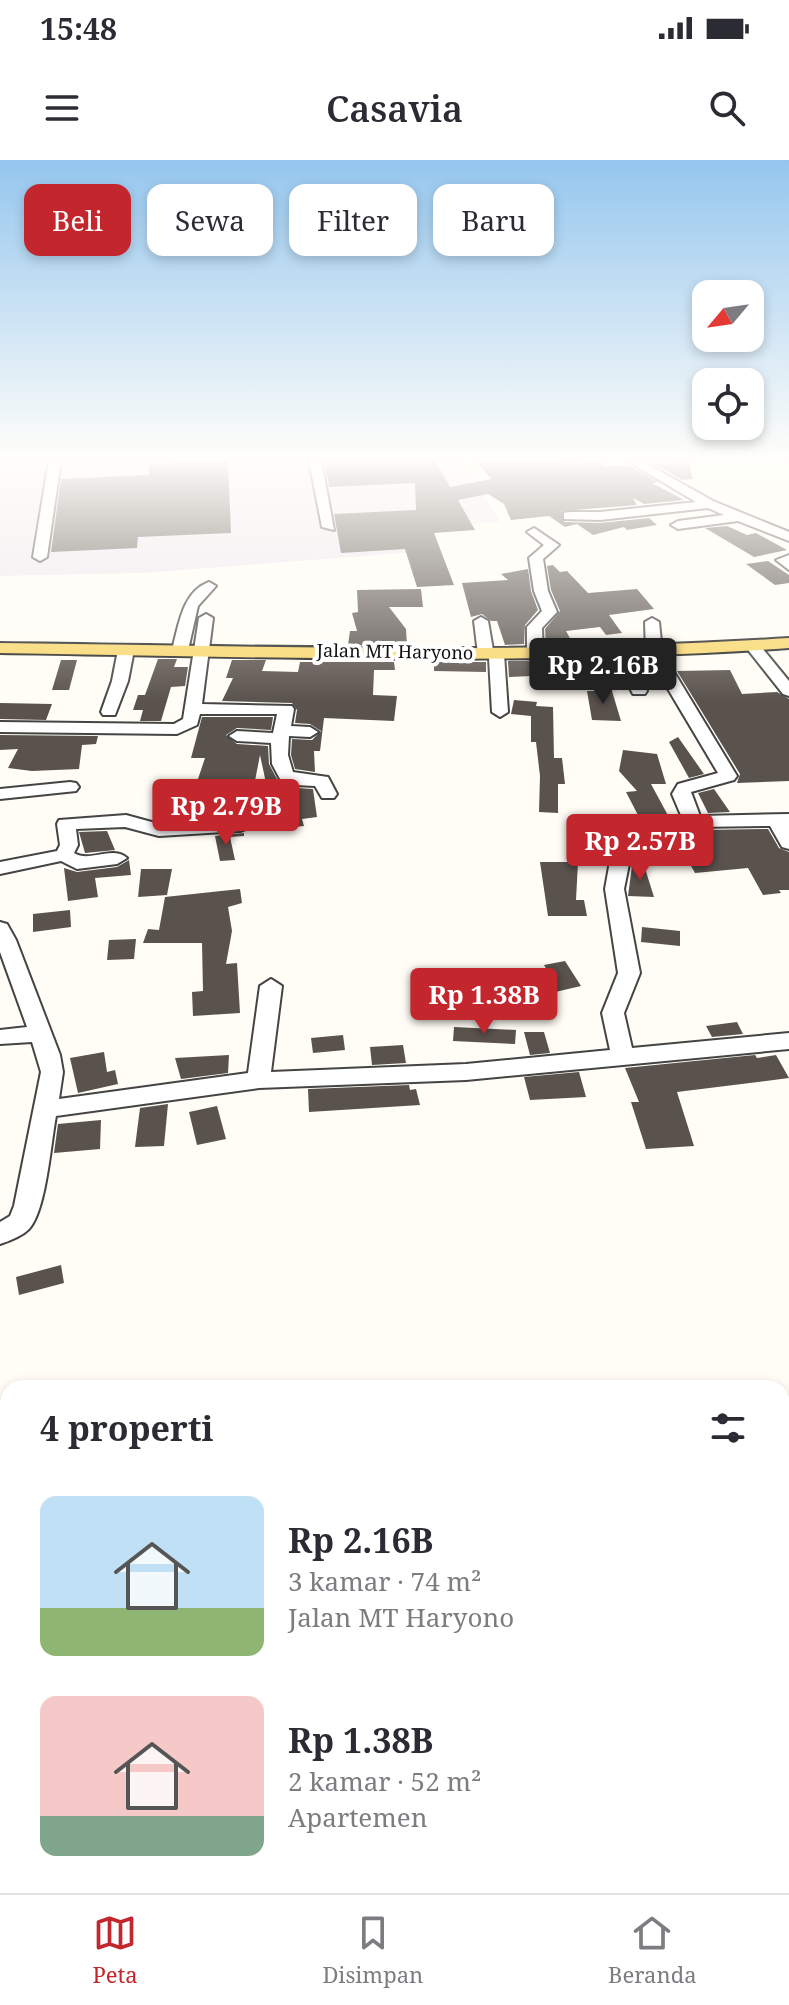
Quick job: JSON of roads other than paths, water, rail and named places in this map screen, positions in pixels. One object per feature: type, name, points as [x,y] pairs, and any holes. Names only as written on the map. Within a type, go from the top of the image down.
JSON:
[{"type":"main road","name":"Jalan MT Haryono","points":[[0,648],[535,655],[654,652],[789,643]]},
{"type":"street","points":[[40,557],[42,541]]},
{"type":"street","points":[[535,655],[534,627],[550,612],[541,591],[536,558],[552,544],[547,541]]},
{"type":"street","points":[[789,559],[783,560],[789,566]]},
{"type":"street","points":[[180,650],[191,605],[209,586]]},
{"type":"street","points":[[0,727],[177,729],[191,721],[206,618]]},
{"type":"street","points":[[481,621],[491,654],[500,712]]},
{"type":"street","points":[[652,622],[654,652],[728,776],[684,788],[681,794],[693,822]]},
{"type":"street","points":[[753,646],[789,691]]},
{"type":"street","points":[[109,712],[120,681],[126,650]]},
{"type":"street","points":[[611,654],[627,667],[639,691]]},
{"type":"street","points":[[192,709],[286,709],[280,734],[282,771],[289,779],[322,781],[328,794]]},
{"type":"street","points":[[237,736],[310,732]]},
{"type":"street","points":[[64,855],[69,845],[66,824],[126,821],[159,830],[179,827],[194,830],[250,823],[277,806],[289,779]]},
{"type":"street","points":[[0,794],[70,787]]},
{"type":"street","points":[[623,1056],[613,1013],[627,985],[629,959],[613,885],[615,872],[625,856],[671,848],[682,842],[686,827],[693,822],[782,820],[789,843]]},
{"type":"street","points":[[0,868],[64,855],[77,863],[117,858]]},
{"type":"street","points":[[0,928],[33,1007],[40,1034],[51,1054],[52,1072],[27,1206],[20,1222],[0,1234]]},
{"type":"street","points":[[259,1080],[271,986]]},
{"type":"street","points":[[0,1037],[40,1034]]},
{"type":"street","points":[[47,1109],[259,1080],[466,1072],[789,1041]]}]
